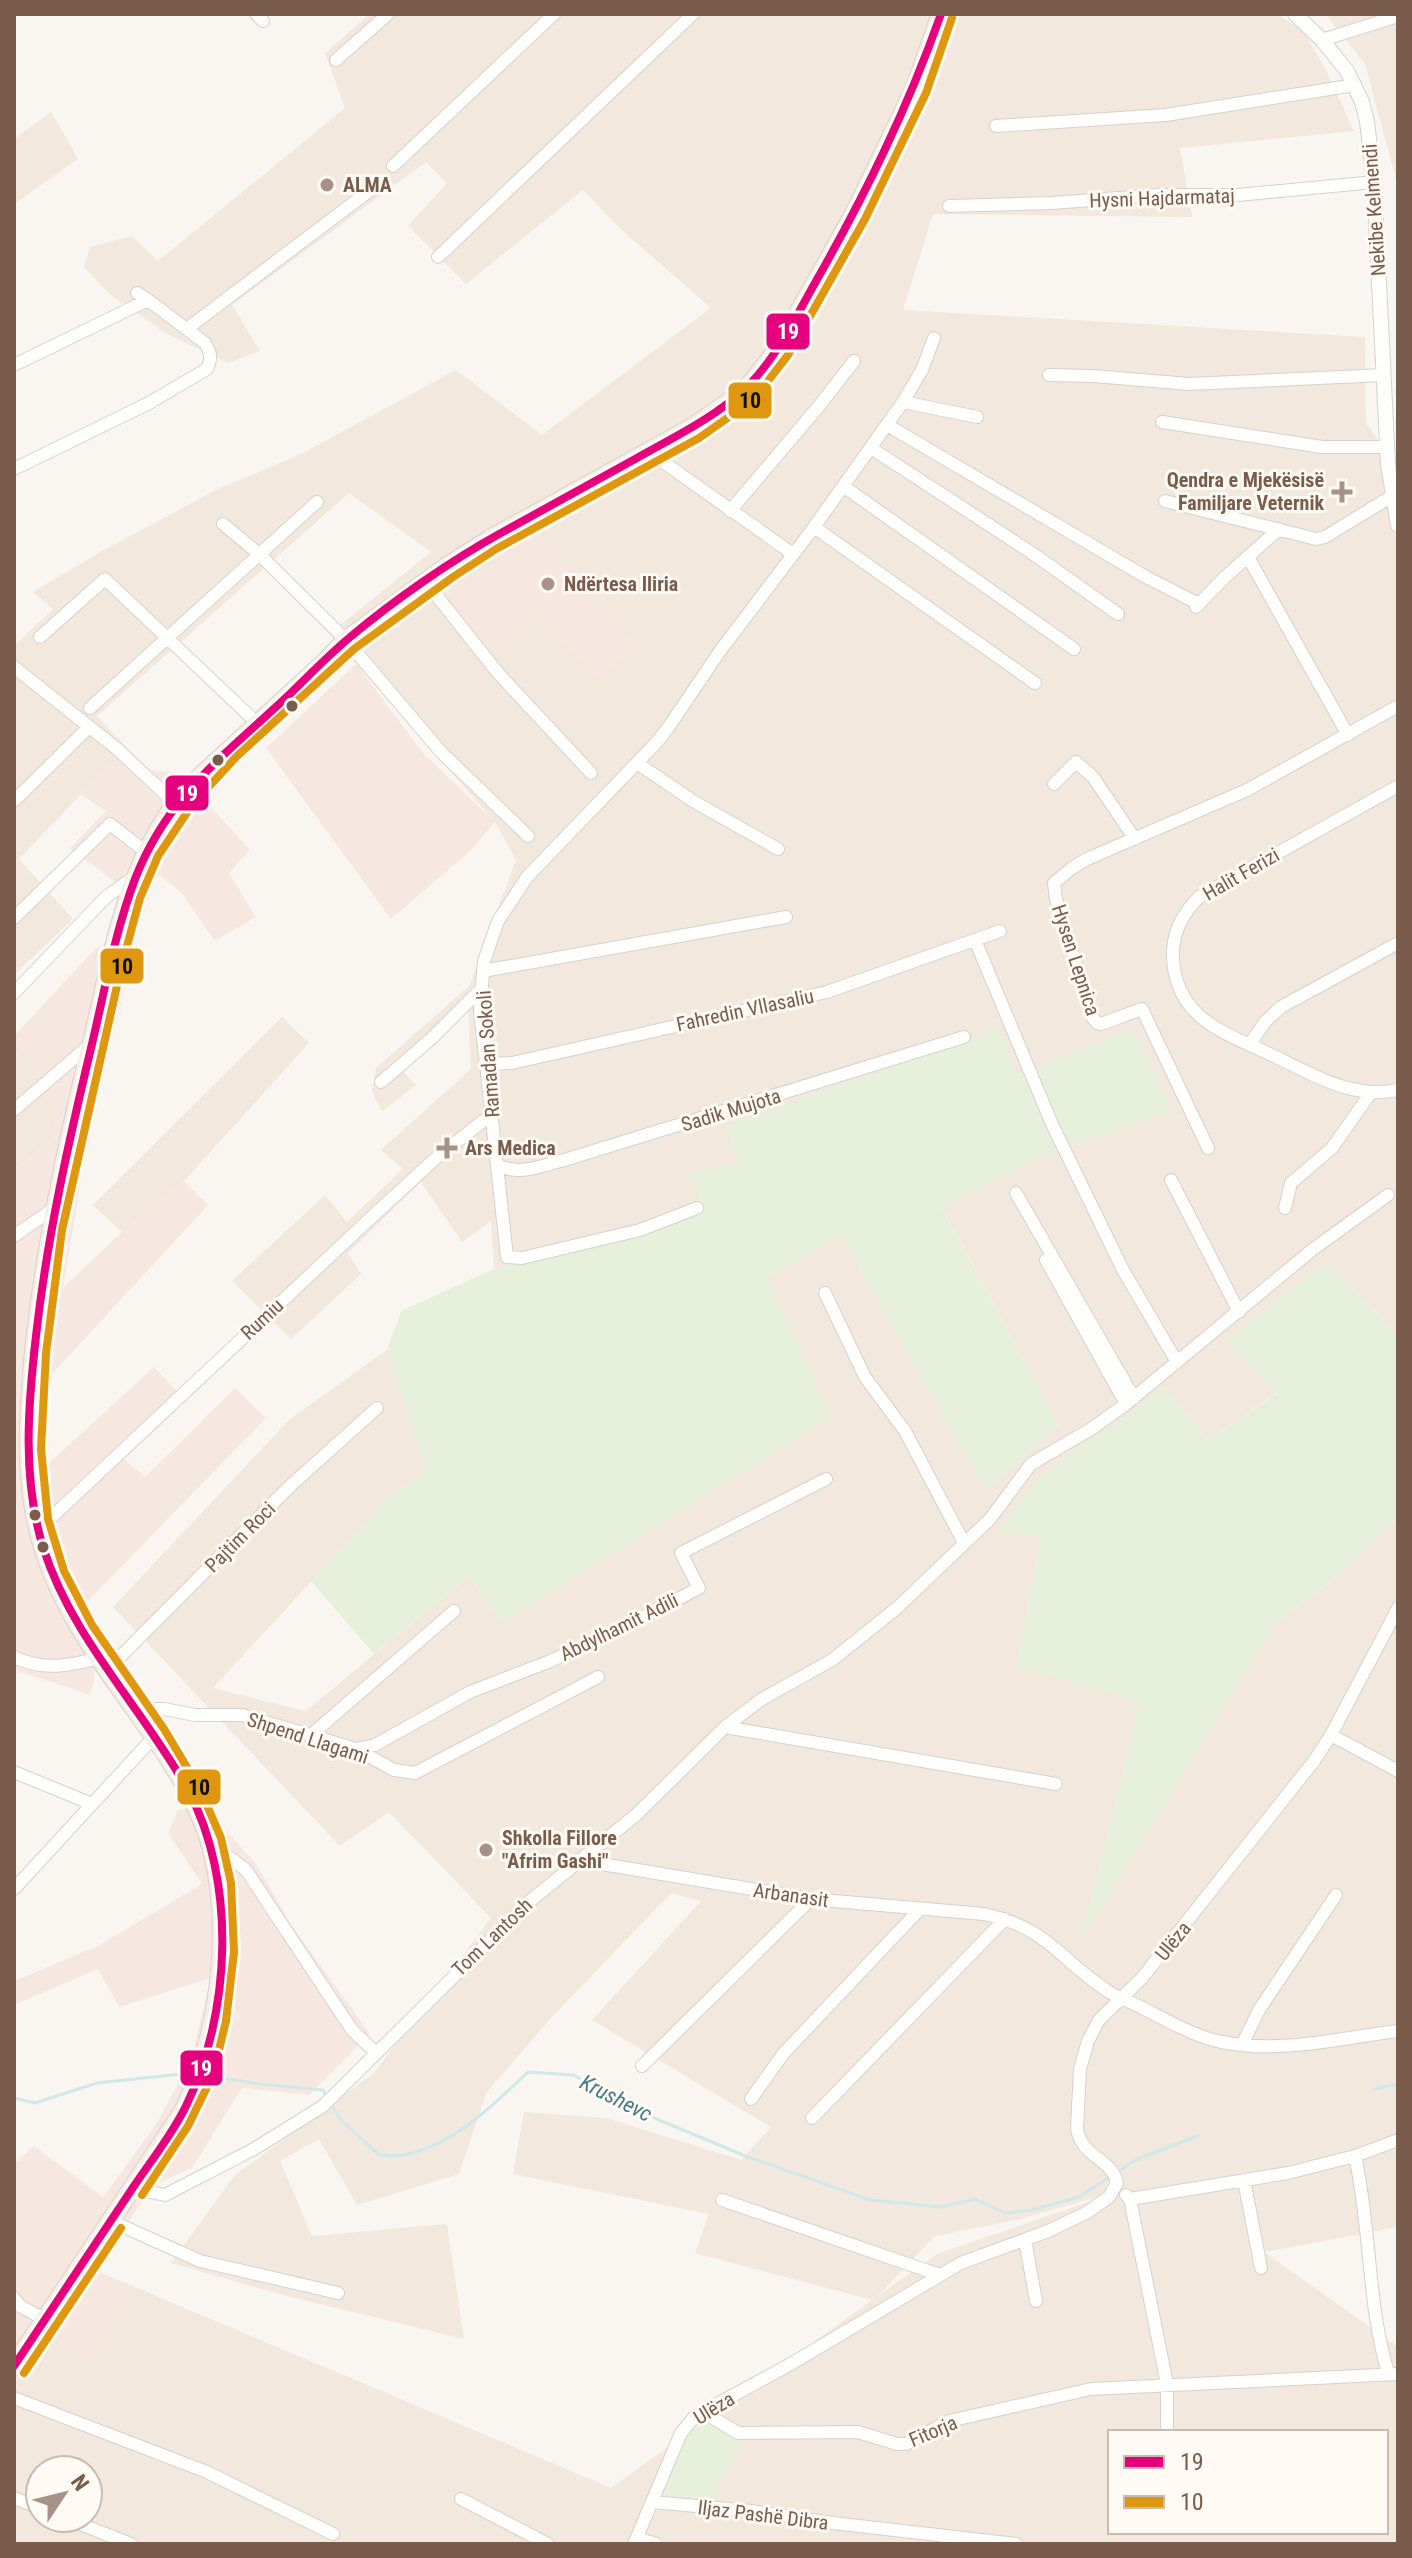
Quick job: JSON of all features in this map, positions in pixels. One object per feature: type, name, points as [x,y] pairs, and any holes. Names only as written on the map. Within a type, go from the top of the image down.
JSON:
[{"type":"main road","points":[[14,2366],[172,2130],[191,2094],[216,2010],[221,1972],[219,1900],[213,1852],[183,1783],[74,1621],[61,1595],[38,1530],[28,1475],[29,1419],[40,1300],[53,1209],[113,954],[146,852],[191,785],[346,640],[425,581],[490,539],[693,427],[752,382],[778,349],[828,261],[891,138],[927,59],[941,14]]},
{"type":"street","points":[[336,60],[388,14]]},
{"type":"street","points":[[393,166],[554,14]]},
{"type":"street","points":[[438,257],[693,14]]},
{"type":"street","name":"Nekibe Kelmendi","points":[[1295,14],[1322,40],[1355,85],[1367,121],[1374,182],[1387,447],[1398,525]]},
{"type":"street","points":[[1322,40],[1398,16]]},
{"type":"street","points":[[996,126],[1166,115],[1355,85]]},
{"type":"street","name":"Hysni Hajdarmataj","points":[[949,206],[1159,195],[1238,195],[1374,182]]},
{"type":"street","points":[[188,328],[377,185]]},
{"type":"street","points":[[14,365],[142,296],[205,343],[211,360],[207,369],[127,415],[14,469]]},
{"type":"street","name":"Ramadan Sokoli","points":[[697,1208],[640,1230],[522,1258],[507,1257],[482,1032],[481,989],[487,949],[498,921],[527,877],[670,725],[720,651],[903,402],[922,370],[934,338]]},
{"type":"street","points":[[730,511],[854,361]]},
{"type":"street","points":[[1049,375],[1189,384],[1384,375]]},
{"type":"street","points":[[903,402],[977,417]]},
{"type":"street","points":[[1162,422],[1322,447],[1387,447]]},
{"type":"street","points":[[887,425],[1197,606],[1279,529]]},
{"type":"street","points":[[871,448],[1020,544],[1118,614]]},
{"type":"street","points":[[649,452],[793,554]]},
{"type":"street","points":[[843,486],[1074,649]]},
{"type":"street","points":[[1165,501],[1279,529],[1306,539],[1325,537],[1392,496]]},
{"type":"street","points":[[90,708],[317,502]]},
{"type":"street","points":[[223,524],[259,554],[346,640],[441,752],[528,836]]},
{"type":"street","points":[[814,527],[1035,683]]},
{"type":"street","points":[[1248,557],[1348,735]]},
{"type":"street","points":[[40,637],[105,579],[258,724]]},
{"type":"street","points":[[425,581],[498,673],[591,773]]},
{"type":"street","points":[[16,673],[89,727],[176,804]]},
{"type":"street","name":"Hysen Lepnica","points":[[1208,1148],[1142,1009],[1105,1023],[1094,1021],[1056,899],[1054,883],[1058,877],[1087,859],[1247,790],[1398,706]]},
{"type":"street","points":[[14,801],[89,727]]},
{"type":"street","points":[[1054,784],[1076,762],[1093,777],[1135,839]]},
{"type":"street","points":[[637,763],[693,801],[778,849]]},
{"type":"street","name":"Halit Ferizi","points":[[1370,1094],[1338,1086],[1211,1025],[1182,997],[1172,952],[1174,938],[1184,915],[1199,897],[1398,786]]},
{"type":"street","points":[[14,918],[110,824],[146,852]]},
{"type":"street","points":[[14,993],[106,897],[137,875]]},
{"type":"street","points":[[483,971],[786,917]]},
{"type":"street","name":"Fahredin Vllasaliu","points":[[486,1058],[494,1064],[512,1063],[779,1004],[839,988],[1000,931]]},
{"type":"street","points":[[975,940],[1052,1124],[1129,1280],[1177,1362]]},
{"type":"street","points":[[1250,1044],[1265,1022],[1281,1007],[1398,943]]},
{"type":"street","points":[[381,1082],[431,1039],[481,989]]},
{"type":"street","name":"Sadik Mujota","points":[[498,1165],[513,1171],[561,1161],[964,1037]]},
{"type":"street","points":[[14,1110],[92,1043]]},
{"type":"street","points":[[1285,1208],[1291,1183],[1332,1148],[1370,1094],[1398,1090]]},
{"type":"street","name":"Rumiu","points":[[38,1530],[436,1158],[492,1114]]},
{"type":"street","points":[[1171,1180],[1239,1312]]},
{"type":"street","points":[[1016,1193],[1130,1401]]},
{"type":"street","name":"Tom Lantosh","points":[[132,2188],[165,2195],[254,2149],[323,2106],[530,1901],[636,1815],[725,1727],[762,1699],[806,1676],[854,1644],[908,1598],[1001,1506],[1031,1464],[1091,1429],[1130,1401],[1312,1250],[1388,1195]]},
{"type":"street","points":[[14,1236],[53,1209]]},
{"type":"street","points":[[1031,1235],[1130,1401]]},
{"type":"street","points":[[825,1293],[865,1377],[905,1431],[964,1543]]},
{"type":"street","name":"Pajtim Roci","points":[[103,1664],[290,1486],[377,1408]]},
{"type":"street","name":"Abdylhamit Adili","points":[[356,1749],[375,1745],[470,1692],[576,1649],[699,1588],[681,1553],[826,1479]]},
{"type":"street","name":"Ulëza","points":[[635,2541],[681,2433],[695,2416],[789,2365],[940,2275],[979,2255],[1025,2240],[1086,2213],[1109,2197],[1115,2176],[1082,2143],[1077,2128],[1080,2069],[1088,2041],[1099,2020],[1136,1986],[1298,1783],[1331,1735],[1398,1608]]},
{"type":"street","points":[[311,1735],[454,1611]]},
{"type":"street","points":[[14,1657],[45,1667],[103,1664]]},
{"type":"street","name":"Shpend Llagami","points":[[135,1709],[164,1709],[195,1715],[242,1715],[356,1749],[405,1773],[423,1771],[598,1677]]},
{"type":"street","points":[[725,1727],[1056,1784]]},
{"type":"street","points":[[1331,1735],[1398,1771]]},
{"type":"street","points":[[16,1883],[154,1737]]},
{"type":"street","points":[[14,1772],[92,1804]]},
{"type":"street","points":[[213,1852],[232,1859],[246,1870],[352,2030],[375,2052]]},
{"type":"street","name":"Arbanasit","points":[[578,1860],[811,1899],[984,1914],[1005,1919],[1042,1937],[1105,1990],[1203,2037],[1242,2045],[1304,2044],[1398,2031]]},
{"type":"street","points":[[1242,2045],[1254,2017],[1336,1895]]},
{"type":"street","points":[[642,2066],[811,1899]]},
{"type":"street","points":[[751,2099],[789,2047],[920,1909]]},
{"type":"street","points":[[812,2118],[1005,1919]]},
{"type":"street","points":[[1130,2199],[1288,2173],[1355,2156],[1398,2140]]},
{"type":"street","points":[[1355,2156],[1363,2197],[1379,2340],[1393,2373]]},
{"type":"street","points":[[1115,2176],[1130,2199],[1167,2384],[1167,2430]]},
{"type":"street","points":[[1244,2180],[1261,2268]]},
{"type":"street","points":[[722,2200],[940,2275]]},
{"type":"street","points":[[111,2221],[200,2261],[338,2293]]},
{"type":"street","points":[[1025,2240],[1036,2301]]},
{"type":"street","points":[[14,2298],[20,2306],[44,2319]]},
{"type":"street","name":"Fitorja","points":[[705,2410],[738,2433],[858,2432],[906,2444],[959,2418],[1091,2389],[1393,2373]]},
{"type":"street","points":[[14,2398],[207,2472],[333,2534]]},
{"type":"street","points":[[461,2499],[548,2544]]},
{"type":"street","name":"Iljaz Pashë Dibra","points":[[652,2502],[751,2511],[1016,2544]]},
{"type":"street","points":[[104,2533],[131,2544]]},
{"type":"street","points":[[635,2541],[656,2544]]},
{"type":"shaded area","points":[[370,14],[1277,14],[1304,32],[1325,68],[1354,131],[1180,148],[1192,217],[933,214],[903,310],[1365,337],[1366,423],[1398,468],[1398,1335],[1328,1262],[1277,1392],[1208,1440],[1164,1387],[1001,1530],[1041,1539],[1016,1667],[1140,1702],[1082,1937],[1275,1624],[1339,1575],[1398,1517],[1398,2227],[1264,2252],[1398,2347],[1398,2544],[14,2544],[14,2337],[97,2271],[611,2488],[872,2300],[695,2253],[709,2214],[513,2174],[524,2112],[606,2118],[741,2160],[771,2127],[592,2020],[701,1901],[671,1893],[551,2018],[486,2093],[459,2174],[357,2205],[319,2139],[280,2161],[312,2236],[447,2224],[464,2339],[283,2295],[171,2263],[234,2176],[374,2073],[491,1918],[389,1812],[340,1846],[113,1607],[289,1420],[387,1350],[427,1471],[387,1499],[213,1688],[306,1711],[469,1576],[502,1623],[767,1277],[841,1236],[986,1491],[1059,1426],[941,1205],[726,1125],[740,1161],[703,1212],[494,1269],[491,1221],[462,1242],[421,1182],[348,1253],[361,1274],[291,1339],[232,1281],[325,1195],[347,1222],[403,1169],[381,1150],[471,1069],[468,1007],[403,1071],[416,1085],[382,1111],[372,1092],[376,1068],[469,986],[516,860],[495,822],[356,664],[334,630],[431,552],[349,493],[97,716],[126,747],[19,859],[73,919],[14,975],[14,646],[53,609],[33,592],[216,490],[301,454],[456,370],[542,435],[711,308],[624,232],[583,190],[466,284],[408,226],[447,183],[426,162],[232,305],[260,351],[228,363],[167,334],[112,296],[84,267],[90,247],[132,236],[158,261],[345,108],[325,53]],"holes":[[[1132,2187],[937,2254],[878,2296],[935,2236],[1020,2219]]]},
{"type":"shaded area","points":[[1331,14],[1398,14],[1397,183],[1365,64],[1328,17]]},
{"type":"shaded area","points":[[51,112],[78,159],[14,204],[14,139]]},
{"type":"shaded area","points":[[541,536],[634,642],[601,682],[537,613],[492,657],[442,592]]},
{"type":"shaded area","points":[[356,664],[423,753],[495,822],[469,852],[391,919],[266,748]]},
{"type":"shaded area","points":[[126,747],[150,770],[180,773],[250,850],[229,873],[256,917],[215,941],[180,891],[148,866],[136,898],[70,848],[106,811],[80,794]]},
{"type":"shaded area","points":[[98,946],[130,967],[88,1139],[63,1288],[122,1232],[184,1181],[208,1205],[50,1376],[48,1464],[154,1367],[185,1400],[124,1459],[145,1477],[235,1388],[266,1418],[83,1606],[93,1623],[94,1683],[89,1694],[14,1670],[14,1171],[53,1139],[59,1099],[14,1036]]},
{"type":"shaded area","points":[[282,1017],[309,1043],[184,1181],[122,1232],[93,1205]]},
{"type":"shaded area","points":[[14,1039],[59,1099],[53,1139],[14,1171]]},
{"type":"shaded area","points":[[199,1806],[216,1819],[257,1865],[292,1926],[370,2034],[309,2095],[242,2088],[192,2168],[154,2185],[97,2271],[131,2286],[117,2321],[87,2359],[39,2340],[14,2380],[14,2164],[34,2146],[103,2197],[155,2126],[190,2062],[211,1978],[119,2007],[98,1969],[14,2005],[14,1981],[98,1946],[202,1884],[168,1833],[178,1810]]},
{"type":"green space","points":[[999,1029],[1017,1074],[1134,1029],[1172,1111],[1049,1155],[941,1206],[1059,1426],[986,1492],[841,1236],[767,1277],[831,1417],[502,1623],[469,1576],[374,1654],[311,1581],[387,1499],[427,1471],[387,1350],[401,1311],[494,1269],[702,1212],[691,1174],[740,1161],[726,1125]]},
{"type":"green space","points":[[1328,1262],[1398,1335],[1398,1517],[1339,1575],[1275,1624],[1081,1940],[1140,1702],[1016,1667],[1041,1539],[1000,1530],[1038,1478],[1164,1387],[1208,1440],[1277,1393],[1226,1340]]},
{"type":"green space","points":[[696,2419],[710,2419],[744,2437],[711,2501],[660,2493],[678,2445]]},
{"type":"waterway","name":"Krushevc","points":[[331,2104],[341,2120],[379,2155],[401,2156],[422,2150],[456,2133],[487,2110],[528,2072],[574,2075],[621,2104],[743,2155],[870,2200],[940,2207],[975,2199],[1005,2213],[1032,2210],[1079,2197],[1111,2176]]},
{"type":"waterway","name":"Krushevc","points":[[14,2098],[35,2103],[97,2083],[192,2073]]},
{"type":"waterway","name":"Krushevc","points":[[204,2075],[323,2090],[327,2097]]},
{"type":"waterway","name":"Krushevc","points":[[1374,2089],[1398,2084]]},
{"type":"waterway","name":"Krushevc","points":[[1118,2172],[1135,2160],[1198,2136]]},
{"type":"transit line","name":"19","points":[[14,2366],[168,2138],[186,2106],[201,2070],[219,1990],[221,1906],[215,1865],[204,1826],[170,1760],[71,1612],[43,1547],[29,1469],[33,1362],[52,1225],[111,961],[135,879],[162,826],[195,784],[366,624],[422,582],[482,544],[679,435],[745,389],[792,325],[868,185],[914,84],[941,14]]},
{"type":"transit line","name":"10","points":[[142,2195],[188,2126],[207,2087],[218,2054],[226,2021],[234,1952],[231,1883],[221,1838],[200,1789],[164,1729],[92,1625],[64,1571],[48,1519],[41,1449],[46,1353],[62,1230],[121,968],[140,898],[158,856],[192,805],[236,757],[354,649],[496,549],[699,438],[743,407],[761,390],[788,355],[865,219],[926,93],[952,18]]},
{"type":"transit line","name":"10","points":[[24,2373],[121,2228]]},
{"type":"place","name":"ALMA","points":[[327,185]]},
{"type":"place","name":"Qendra e Mjekësisë Familjare Veternik","points":[[1342,492]]},
{"type":"place","name":"Ndërtesa Iliria","points":[[548,584]]},
{"type":"place","name":"Ars Medica","points":[[447,1148]]},
{"type":"place","name":"Shkolla Fillore \"Afrim Gashi\"","points":[[486,1850]]}]
